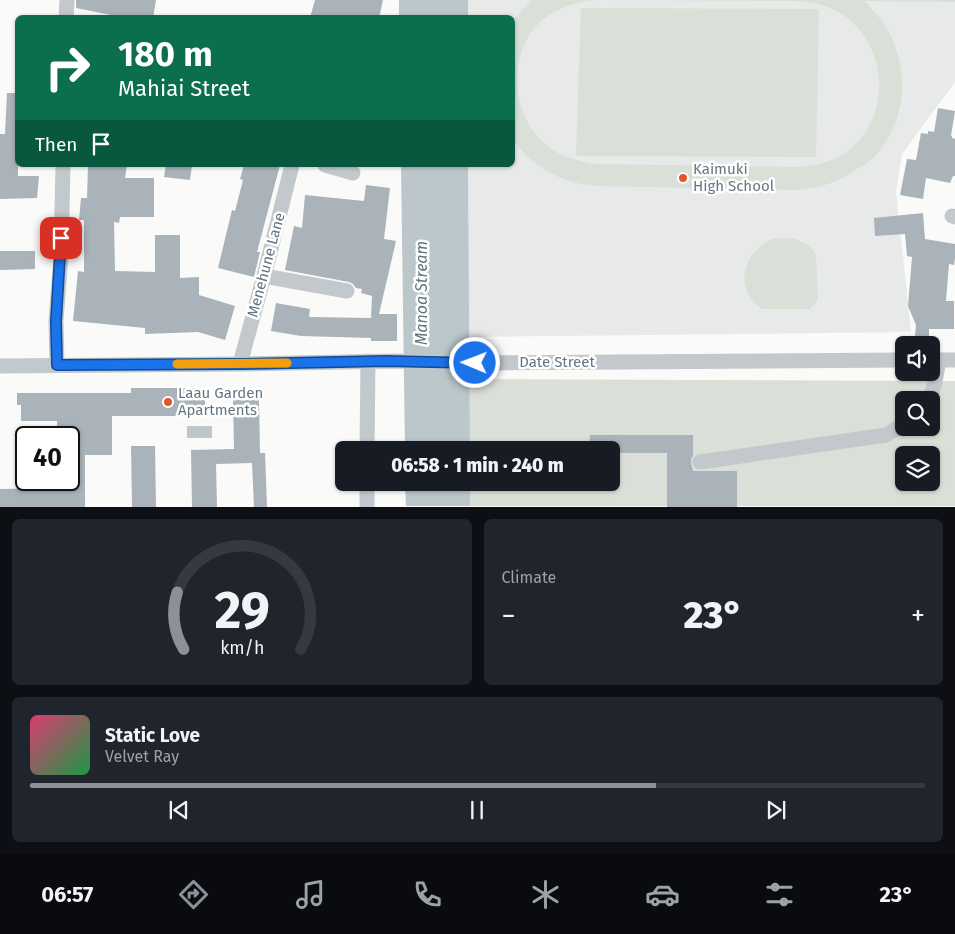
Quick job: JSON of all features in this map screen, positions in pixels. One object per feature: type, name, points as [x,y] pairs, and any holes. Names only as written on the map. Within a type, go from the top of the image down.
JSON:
[{"type":"street","points":[[66,0],[66,15]]},
{"type":"street","points":[[57,365],[56,321],[61,256],[63,167]]},
{"type":"street","name":"Menehune Lane","points":[[240,364],[291,167]]},
{"type":"street","points":[[332,167],[353,173]]},
{"type":"street","points":[[264,276],[347,291]]},
{"type":"street","name":"Date Street","points":[[0,366],[395,361],[475,363],[895,360]]},
{"type":"street","points":[[940,360],[955,360]]},
{"type":"street","points":[[367,441],[368,362]]},
{"type":"street","points":[[700,462],[886,435],[895,430]]},
{"type":"street","points":[[366,506],[367,491]]},
{"type":"shaded area","name":"Kaimuki High School","points":[[468,0],[955,0],[955,82],[902,154],[896,191],[911,332],[469,337],[468,167],[515,167],[515,15],[468,15]]},
{"type":"shaded area","points":[[532,0],[597,0],[570,5],[546,17],[530,34],[520,59],[517,81],[518,94],[525,117],[539,138],[558,153],[576,160],[595,164],[794,167],[821,163],[845,153],[860,139],[871,123],[877,104],[879,85],[877,66],[871,48],[860,31],[846,17],[823,5],[796,1],[607,0],[955,0],[955,2],[865,1],[889,32],[901,66],[902,94],[896,122],[882,147],[867,163],[835,181],[813,188],[797,190],[596,186],[571,181],[539,166],[529,158],[515,142],[515,18]]},
{"type":"shaded area","points":[[581,8],[819,9],[816,157],[576,156]]},
{"type":"shaded area","points":[[775,238],[795,239],[808,245],[816,255],[818,300],[810,309],[762,309],[748,294],[745,283],[746,266],[761,246]]},
{"type":"shaded area","points":[[469,379],[955,381],[955,506],[470,506],[470,491],[620,491],[620,441],[470,441]]},
{"type":"water","points":[[399,0],[468,0],[468,15],[399,15]]},
{"type":"water","name":"Manoa Stream","points":[[401,167],[468,167],[470,441],[405,441]]},
{"type":"water","points":[[187,426],[212,426],[212,438],[187,438]]},
{"type":"water","points":[[405,491],[470,491],[470,506],[406,506]]},
{"type":"building","points":[[76,0],[156,0],[154,15],[111,15],[76,8]]},
{"type":"building","points":[[315,0],[383,0],[380,15],[311,15]]},
{"type":"building","points":[[7,93],[15,93],[15,167],[18,167],[18,176],[39,176],[37,198],[0,199],[0,134],[5,134]]},
{"type":"building","points":[[938,108],[955,111],[951,136],[955,139],[955,176],[953,176],[950,183],[926,178],[923,199],[900,195],[907,159],[916,160],[921,133],[928,134],[928,131],[934,132]]},
{"type":"building","points":[[88,167],[127,167],[125,178],[154,178],[154,217],[120,217],[119,223],[114,222],[115,271],[155,272],[155,235],[180,235],[180,278],[199,277],[199,295],[235,306],[225,340],[198,332],[145,334],[145,328],[73,321],[78,271],[84,272],[84,220],[79,220],[81,198],[87,198]]},
{"type":"building","points":[[166,167],[192,167],[190,180],[164,177]]},
{"type":"building","points":[[243,167],[279,167],[257,252],[260,252],[254,277],[218,268],[232,210],[235,211],[243,180],[240,179]]},
{"type":"building","points":[[366,185],[390,188],[384,239],[396,241],[379,314],[397,314],[397,341],[371,341],[371,338],[301,336],[271,331],[276,303],[310,309],[309,317],[371,318],[372,296],[361,293],[362,289],[356,288],[349,282],[285,270],[294,226],[302,228],[305,195],[364,201]]},
{"type":"building","points":[[923,213],[925,239],[955,244],[954,265],[949,264],[946,301],[954,301],[954,329],[929,329],[929,336],[915,336],[916,325],[908,306],[912,257],[907,256],[905,234],[875,236],[874,218]]},
{"type":"building","points":[[0,251],[35,251],[35,269],[0,270]]},
{"type":"building","points":[[131,388],[205,388],[205,416],[112,416],[112,455],[85,455],[85,507],[0,507],[0,489],[15,489],[15,491],[80,491],[80,426],[57,426],[57,421],[21,421],[21,405],[17,405],[17,393],[131,393]]},
{"type":"building","points":[[233,400],[259,400],[260,453],[265,453],[267,507],[254,507],[252,463],[216,464],[217,507],[192,507],[191,450],[234,449]]},
{"type":"building","points":[[590,435],[693,435],[691,463],[693,471],[737,471],[737,507],[667,507],[667,453],[620,453],[620,441],[590,441]]},
{"type":"building","points":[[131,446],[155,446],[156,507],[132,507]]},
{"type":"slow traffic","points":[[177,364],[287,363]]},
{"type":"place","name":"Kaimuki High School","points":[[683,178]]},
{"type":"place","name":"Laau Garden Apartments","points":[[168,402]]},
{"type":"route","points":[[61,238],[56,321],[57,365],[386,361],[475,363]]}]
